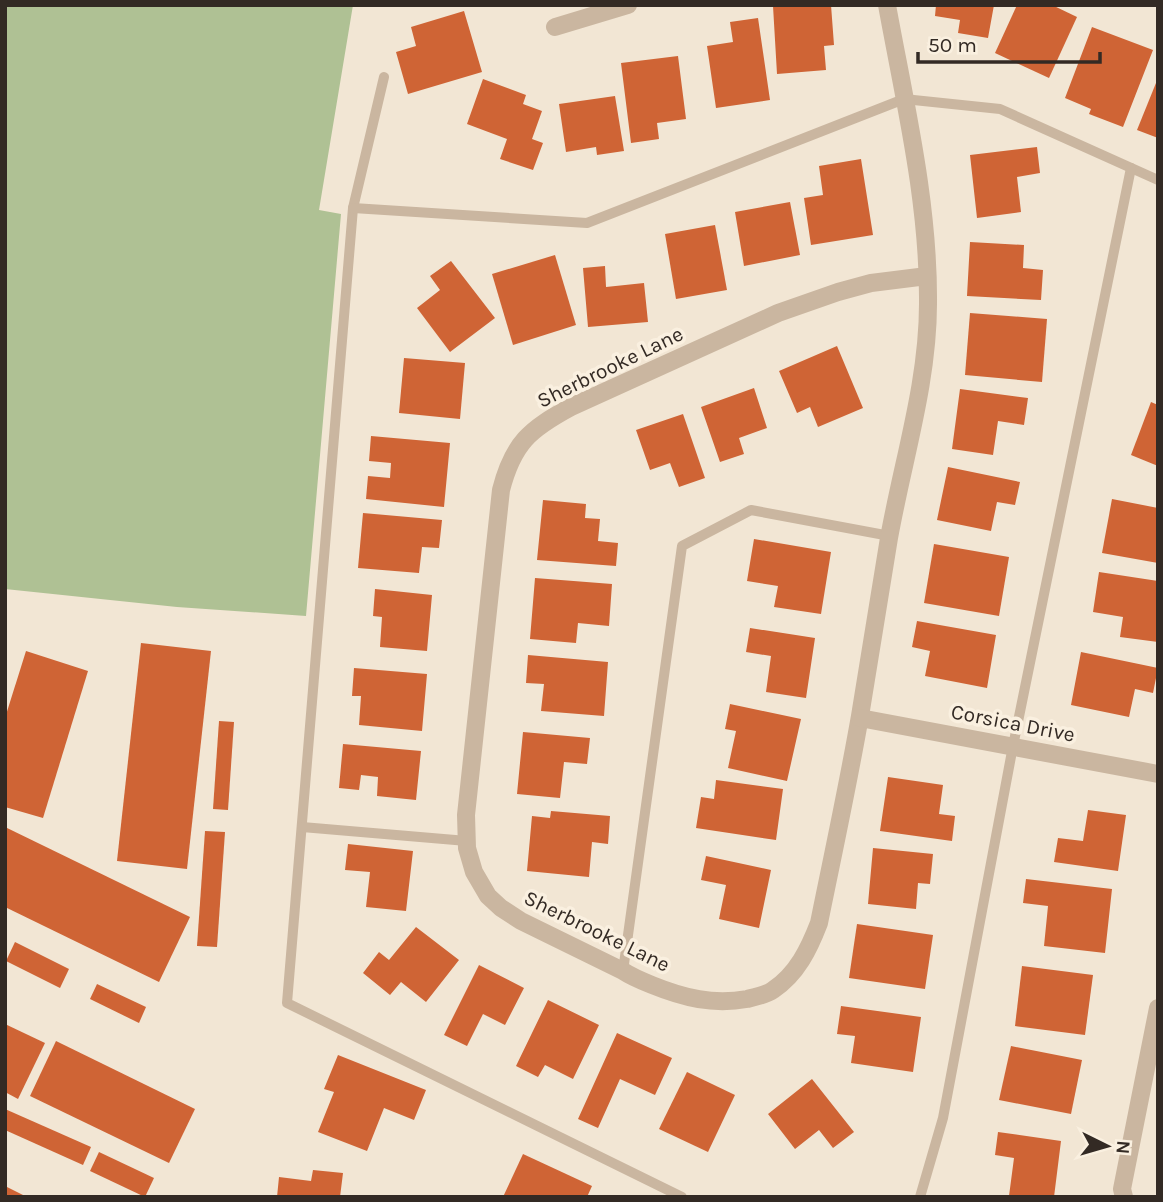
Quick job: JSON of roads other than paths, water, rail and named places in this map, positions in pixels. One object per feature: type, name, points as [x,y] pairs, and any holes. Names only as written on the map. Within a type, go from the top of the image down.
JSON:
[{"type":"street","points":[[555,27],[628,5]]},
{"type":"street","name":"Sherbrooke Lane","points":[[887,5],[919,184],[925,237],[927,276],[928,305],[923,373],[890,536],[860,718],[819,923],[809,948],[796,968],[771,991],[757,997],[730,1002],[701,1001],[671,993],[631,976],[501,908],[488,895],[474,872],[467,841],[466,815],[501,490],[506,469],[515,453],[527,436],[542,423],[571,407],[778,313],[871,283],[927,276]]},
{"type":"street","name":"Corsica Drive","points":[[860,718],[1158,774]]},
{"type":"street","points":[[1124,1197],[1122,1189],[1158,1008]]},
{"type":"lane","points":[[384,77],[353,208],[287,1003],[682,1197]]},
{"type":"lane","points":[[353,208],[587,223],[904,99],[1000,109],[1158,180]]},
{"type":"lane","points":[[920,1197],[943,1118],[1013,746],[1131,169]]},
{"type":"lane","points":[[623,971],[682,546],[751,510],[890,536]]},
{"type":"lane","points":[[302,827],[467,841]]}]
